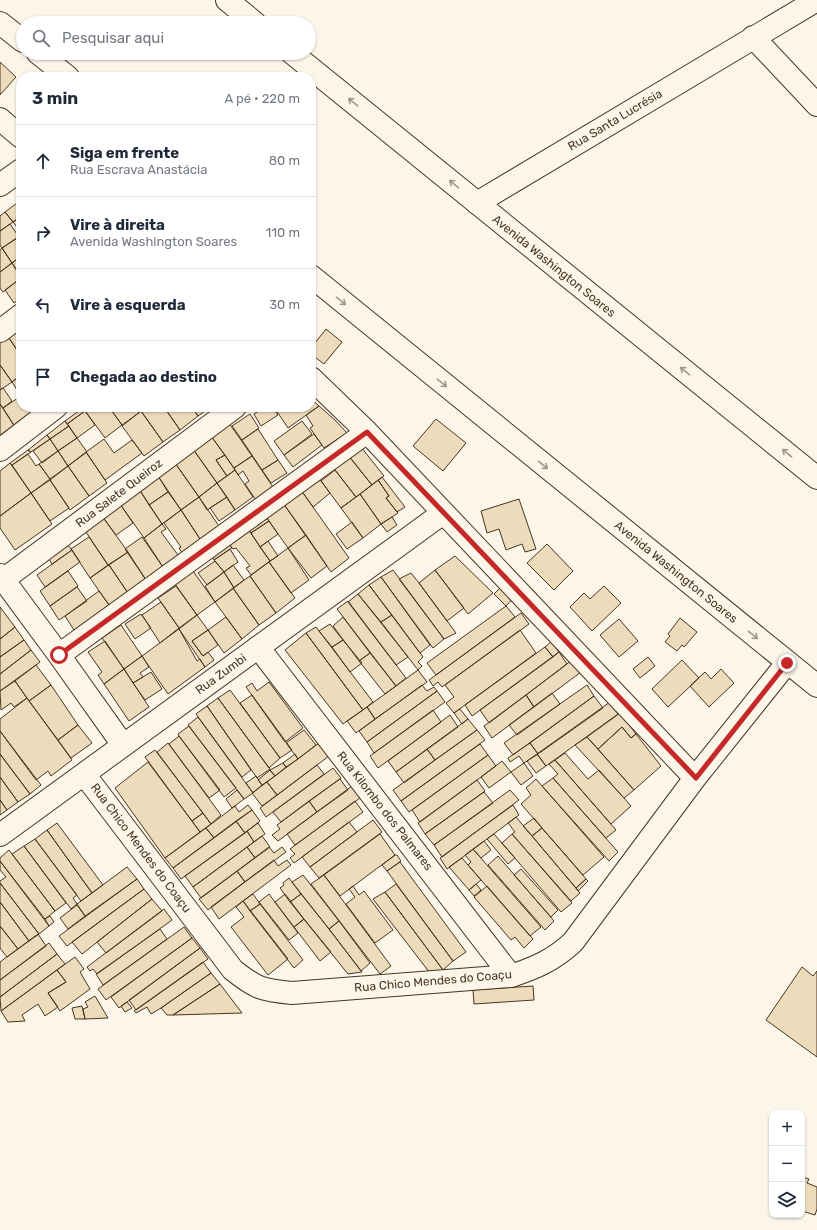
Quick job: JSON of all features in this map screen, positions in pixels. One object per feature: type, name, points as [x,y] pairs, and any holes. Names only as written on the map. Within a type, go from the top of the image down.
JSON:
[{"type":"main road","points":[[227,0],[246,16]]},
{"type":"main road","name":"Rua Santa Lucrésia","points":[[476,203],[817,0]]},
{"type":"main road","points":[[0,23],[16,36]]},
{"type":"main road","points":[[754,37],[817,105]]},
{"type":"main road","points":[[45,60],[56,72]]},
{"type":"main road","name":"Avenida Washington Soares","points":[[301,60],[315,72]]},
{"type":"main road","name":"Avenida Washington Soares","points":[[316,73],[817,478]]},
{"type":"main road","points":[[0,119],[16,132]]},
{"type":"main road","points":[[0,185],[16,174]]},
{"type":"main road","name":"Avenida Washington Soares","points":[[316,280],[817,686]]},
{"type":"main road","points":[[0,331],[16,319]]},
{"type":"main road","points":[[316,383],[367,432],[696,778]]},
{"type":"main road","points":[[0,450],[49,412]]},
{"type":"main road","name":"Rua Salete Queiroz","points":[[2,578],[228,412]]},
{"type":"main road","points":[[59,655],[367,432]]},
{"type":"main road","name":"Rua Zumbi","points":[[0,835],[443,513]]},
{"type":"main road","points":[[2,578],[123,745]]},
{"type":"main road","name":"Rua Kilombo dos Palmares","points":[[258,646],[511,976]]},
{"type":"main road","name":"Rua Chico Mendes do Coaçu","points":[[84,774],[233,970],[248,982],[264,991],[292,993],[511,976],[560,955],[573,942],[696,778],[787,663]]},
{"type":"building","points":[[0,62],[16,77],[0,95]]},
{"type":"building","points":[[16,204],[16,220],[13,222],[5,212]]},
{"type":"building","points":[[5,212],[13,222],[0,231],[0,216]]},
{"type":"building","points":[[10,224],[16,233],[16,239],[2,248],[0,245],[0,231]]},
{"type":"building","points":[[16,238],[16,260],[12,263],[2,248]]},
{"type":"building","points":[[2,248],[12,263],[0,272],[0,250]]},
{"type":"building","points":[[16,260],[16,269],[12,263]]},
{"type":"building","points":[[12,263],[16,270],[16,282],[3,292],[0,288],[0,272]]},
{"type":"building","points":[[16,282],[16,302],[14,303],[5,290]]},
{"type":"building","points":[[16,328],[16,348],[7,335]]},
{"type":"building","points":[[326,329],[342,342],[324,364],[316,358],[316,342]]},
{"type":"building","points":[[7,335],[16,348],[16,379],[12,382],[0,365],[0,340]]},
{"type":"building","points":[[0,365],[12,382],[0,390]]},
{"type":"building","points":[[16,379],[16,388],[12,382]]},
{"type":"building","points":[[3,388],[12,401],[3,408],[0,404],[0,390]]},
{"type":"building","points":[[16,399],[16,412],[32,412],[34,415],[17,430],[3,408]]},
{"type":"building","points":[[0,404],[15,427],[0,438]]},
{"type":"building","points":[[319,406],[347,433],[324,448],[310,428],[313,426],[306,415],[310,412],[316,412],[316,408]]},
{"type":"building","points":[[77,412],[84,412],[67,424],[65,421]]},
{"type":"building","points":[[86,412],[113,412],[122,425],[105,438]]},
{"type":"building","points":[[86,412],[95,425],[77,438],[67,424]]},
{"type":"building","points":[[113,412],[140,412],[122,425]]},
{"type":"building","points":[[142,412],[167,412],[180,430],[163,442]]},
{"type":"building","points":[[142,412],[163,442],[144,456],[122,426]]},
{"type":"building","points":[[167,412],[195,412],[198,416],[180,430]]},
{"type":"building","points":[[195,412],[204,412],[198,416]]},
{"type":"building","points":[[257,412],[276,412],[278,415],[261,426],[254,414]]},
{"type":"building","points":[[277,412],[311,412],[288,428]]},
{"type":"building","points":[[250,414],[259,428],[242,440],[232,426]]},
{"type":"building","points":[[436,419],[466,443],[443,471],[413,446]]},
{"type":"building","points":[[65,421],[69,426],[50,439],[47,435]]},
{"type":"building","points":[[302,421],[312,434],[284,455],[274,441]]},
{"type":"building","points":[[229,423],[252,456],[234,468],[211,436]]},
{"type":"building","points":[[69,426],[77,438],[58,451],[50,439]]},
{"type":"building","points":[[258,429],[278,460],[262,470],[242,440]]},
{"type":"building","points":[[314,434],[322,445],[293,467],[284,455]]},
{"type":"building","points":[[47,435],[50,439],[31,452],[28,450]]},
{"type":"building","points":[[211,436],[225,455],[216,460],[227,476],[217,483],[193,449]]},
{"type":"building","points":[[77,438],[87,452],[68,466],[58,451]]},
{"type":"building","points":[[50,439],[58,451],[42,463],[33,451]]},
{"type":"building","points":[[104,439],[114,453],[132,440],[142,453],[105,480],[86,452]]},
{"type":"building","points":[[361,447],[384,476],[372,485],[349,456]]},
{"type":"building","points":[[193,449],[217,483],[199,497],[175,463]]},
{"type":"building","points":[[28,450],[31,452],[12,465],[10,463]]},
{"type":"building","points":[[58,451],[68,466],[50,479],[39,464]]},
{"type":"building","points":[[86,452],[107,483],[89,496],[68,466]]},
{"type":"building","points":[[28,454],[36,466],[39,464],[50,479],[31,493],[12,465]]},
{"type":"building","points":[[347,454],[372,485],[356,497],[332,466]]},
{"type":"building","points":[[225,455],[235,470],[227,476],[216,460]]},
{"type":"building","points":[[252,456],[275,490],[258,503],[245,484],[249,481],[243,471],[238,475],[234,468]]},
{"type":"building","points":[[278,460],[287,473],[271,483],[262,470]]},
{"type":"building","points":[[10,463],[31,493],[0,516],[0,471]]},
{"type":"building","points":[[175,463],[199,497],[181,510],[158,476]]},
{"type":"building","points":[[68,466],[89,496],[70,510],[50,480]]},
{"type":"building","points":[[235,470],[253,497],[235,510],[217,483]]},
{"type":"building","points":[[335,470],[356,497],[341,508],[321,481]]},
{"type":"building","points":[[158,476],[168,492],[149,505],[139,489]]},
{"type":"building","points":[[318,477],[330,493],[313,507],[301,490]]},
{"type":"building","points":[[382,477],[405,507],[397,512],[386,498],[389,496],[378,480]]},
{"type":"building","points":[[50,480],[69,508],[50,521],[31,493]]},
{"type":"building","points":[[378,480],[389,496],[386,498],[398,513],[381,524],[360,494]]},
{"type":"building","points":[[217,483],[227,497],[207,510],[199,497]]},
{"type":"building","points":[[139,489],[162,524],[144,538],[120,504]]},
{"type":"building","points":[[301,490],[349,558],[331,572],[283,503]]},
{"type":"building","points":[[168,492],[181,510],[162,524],[149,505]]},
{"type":"building","points":[[31,493],[52,524],[15,550],[0,528],[0,516]]},
{"type":"building","points":[[360,494],[381,524],[363,538],[341,508]]},
{"type":"building","points":[[199,497],[219,526],[200,539],[181,510]]},
{"type":"building","points":[[227,497],[235,510],[219,521],[210,508]]},
{"type":"building","points":[[519,499],[536,549],[525,552],[522,544],[506,550],[499,529],[487,533],[481,511]]},
{"type":"building","points":[[283,503],[306,535],[288,548],[266,517]]},
{"type":"building","points":[[120,504],[133,523],[116,535],[102,516]]},
{"type":"building","points":[[181,510],[200,539],[184,556],[179,548],[181,547],[164,523]]},
{"type":"building","points":[[102,516],[128,552],[108,565],[84,529]]},
{"type":"building","points":[[266,517],[269,521],[251,533],[248,529]]},
{"type":"building","points":[[392,517],[397,525],[387,532],[381,524]]},
{"type":"building","points":[[269,521],[278,534],[260,547],[251,533]]},
{"type":"building","points":[[352,522],[363,538],[347,549],[336,534]]},
{"type":"building","points":[[162,524],[166,529],[161,532],[178,555],[163,567],[144,538]]},
{"type":"building","points":[[248,529],[270,561],[251,575],[246,568],[250,566],[236,548],[233,549],[229,544]]},
{"type":"building","points":[[306,535],[327,566],[311,578],[288,548]]},
{"type":"building","points":[[89,537],[108,565],[90,578],[71,549]]},
{"type":"building","points":[[142,537],[165,570],[148,583],[125,549]]},
{"type":"building","points":[[268,541],[278,556],[270,561],[260,547]]},
{"type":"building","points":[[229,544],[232,548],[214,560],[212,556]]},
{"type":"building","points":[[547,544],[573,571],[554,590],[527,563]]},
{"type":"building","points":[[68,545],[72,550],[52,564],[49,559]]},
{"type":"building","points":[[288,548],[309,580],[291,593],[269,562]]},
{"type":"building","points":[[230,549],[238,562],[224,572],[214,560]]},
{"type":"building","points":[[72,550],[80,562],[45,587],[37,575]]},
{"type":"building","points":[[128,552],[148,583],[130,596],[109,565]]},
{"type":"building","points":[[455,556],[493,593],[468,614],[435,570]]},
{"type":"building","points":[[215,561],[224,572],[207,585],[198,573]]},
{"type":"building","points":[[269,562],[295,598],[276,613],[250,576]]},
{"type":"building","points":[[109,565],[130,596],[112,609],[90,578]]},
{"type":"building","points":[[233,565],[244,580],[234,588],[224,572]]},
{"type":"building","points":[[393,570],[444,639],[433,648],[381,577]]},
{"type":"building","points":[[435,570],[464,608],[447,621],[419,583]]},
{"type":"building","points":[[68,571],[78,586],[50,606],[40,591]]},
{"type":"building","points":[[193,571],[215,602],[197,615],[175,584]]},
{"type":"building","points":[[224,572],[234,588],[215,602],[205,586]]},
{"type":"building","points":[[411,573],[456,633],[444,639],[399,579]]},
{"type":"building","points":[[250,576],[276,613],[259,625],[233,588]]},
{"type":"building","points":[[381,577],[430,645],[420,653],[369,585]]},
{"type":"building","points":[[369,585],[392,615],[381,622],[358,594]]},
{"type":"building","points":[[176,586],[197,615],[179,628],[158,598]]},
{"type":"building","points":[[502,586],[514,597],[506,606],[494,594]]},
{"type":"building","points":[[604,586],[621,603],[592,631],[570,607],[584,593],[590,599]]},
{"type":"building","points":[[77,587],[87,601],[59,620],[50,606]]},
{"type":"building","points":[[233,588],[259,625],[242,639],[215,602]]},
{"type":"building","points":[[99,591],[109,605],[74,630],[65,616]]},
{"type":"building","points":[[358,594],[408,657],[396,665],[348,602]]},
{"type":"building","points":[[348,601],[406,678],[396,686],[337,609]]},
{"type":"building","points":[[161,602],[179,628],[160,643],[142,615]]},
{"type":"building","points":[[506,606],[515,617],[436,675],[427,663]]},
{"type":"building","points":[[0,607],[15,627],[0,639]]},
{"type":"building","points":[[521,613],[529,624],[442,687],[438,682],[433,686],[429,680]]},
{"type":"building","points":[[141,614],[151,628],[135,639],[125,624]]},
{"type":"building","points":[[197,615],[208,630],[192,641],[203,656],[208,652],[214,660],[205,667],[179,629]]},
{"type":"building","points":[[392,615],[423,657],[418,662],[422,666],[418,670],[381,622]]},
{"type":"building","points":[[226,617],[242,639],[224,653],[208,630]]},
{"type":"building","points":[[343,617],[370,653],[359,661],[333,626]]},
{"type":"building","points":[[680,618],[697,632],[684,647],[682,645],[677,651],[665,642],[670,636],[668,634]]},
{"type":"building","points":[[619,619],[638,641],[619,657],[600,635]]},
{"type":"building","points":[[330,624],[343,640],[332,647],[319,631]]},
{"type":"building","points":[[121,625],[142,656],[124,669],[102,638]]},
{"type":"building","points":[[15,627],[24,640],[0,657],[0,639]]},
{"type":"building","points":[[316,627],[373,702],[363,710],[306,633]]},
{"type":"building","points":[[179,629],[197,661],[200,659],[205,667],[168,694],[142,656]]},
{"type":"building","points":[[208,630],[218,645],[203,656],[192,641]]},
{"type":"building","points":[[520,630],[536,653],[454,713],[446,703],[454,697],[445,685]]},
{"type":"building","points":[[306,633],[363,710],[343,724],[285,650]]},
{"type":"building","points":[[24,640],[31,650],[0,674],[0,657]]},
{"type":"building","points":[[343,640],[362,663],[350,672],[332,647]]},
{"type":"building","points":[[105,641],[124,669],[104,684],[98,675],[102,672],[88,652]]},
{"type":"building","points":[[551,642],[559,652],[553,657],[545,647]]},
{"type":"building","points":[[545,647],[553,657],[472,716],[465,705]]},
{"type":"building","points":[[31,650],[40,662],[0,691],[0,674]]},
{"type":"building","points":[[559,652],[567,664],[489,723],[480,710]]},
{"type":"building","points":[[370,653],[396,686],[385,694],[359,661]]},
{"type":"building","points":[[142,656],[149,667],[140,673],[143,677],[133,683],[124,669]]},
{"type":"building","points":[[648,657],[655,666],[640,678],[633,669]]},
{"type":"building","points":[[572,660],[581,672],[534,707],[526,695]]},
{"type":"building","points":[[682,660],[699,678],[668,707],[652,689]]},
{"type":"building","points":[[36,665],[51,685],[29,701],[15,681]]},
{"type":"building","points":[[124,669],[149,707],[129,721],[104,684]]},
{"type":"building","points":[[721,669],[734,683],[709,707],[690,686],[705,672],[711,679]]},
{"type":"building","points":[[418,670],[427,682],[375,719],[367,707]]},
{"type":"building","points":[[151,672],[162,689],[145,700],[133,683]]},
{"type":"building","points":[[15,681],[27,698],[14,707],[11,703],[1,710],[0,691]]},
{"type":"building","points":[[269,682],[303,728],[285,742],[246,687],[252,683],[257,691]]},
{"type":"building","points":[[51,685],[78,725],[58,740],[29,701]]},
{"type":"building","points":[[422,685],[427,691],[434,687],[437,691],[367,742],[359,731]]},
{"type":"building","points":[[587,685],[594,696],[513,755],[504,743]]},
{"type":"building","points":[[230,690],[280,758],[269,768],[218,698]]},
{"type":"building","points":[[437,691],[445,702],[374,753],[367,742]]},
{"type":"building","points":[[552,693],[560,704],[517,735],[509,725]]},
{"type":"building","points":[[252,695],[292,750],[280,758],[240,703]]},
{"type":"building","points":[[526,695],[534,707],[492,738],[484,726]]},
{"type":"building","points":[[594,696],[603,708],[538,754],[530,743]]},
{"type":"building","points":[[27,698],[72,760],[51,776],[48,771],[36,780],[0,731],[0,719]]},
{"type":"building","points":[[218,698],[270,769],[257,778],[207,706]]},
{"type":"building","points":[[610,702],[618,714],[546,766],[537,754]]},
{"type":"building","points":[[207,706],[251,770],[242,777],[196,714]]},
{"type":"building","points":[[367,707],[375,719],[356,733],[347,721]]},
{"type":"building","points":[[460,709],[468,719],[462,724],[454,713]]},
{"type":"building","points":[[433,710],[441,722],[378,768],[370,756]]},
{"type":"building","points":[[620,713],[636,734],[631,738],[622,727],[598,749],[587,737]]},
{"type":"building","points":[[450,715],[458,727],[396,772],[388,761]]},
{"type":"building","points":[[198,717],[253,793],[244,799],[188,725]]},
{"type":"building","points":[[468,719],[477,730],[435,760],[427,749]]},
{"type":"building","points":[[78,725],[92,743],[71,758],[58,740]]},
{"type":"building","points":[[189,726],[236,788],[224,797],[178,734]]},
{"type":"building","points":[[622,727],[631,738],[636,734],[661,766],[634,790],[598,749]]},
{"type":"building","points":[[304,730],[316,745],[298,759],[286,743]]},
{"type":"building","points":[[477,730],[485,740],[401,801],[393,790]]},
{"type":"building","points":[[0,731],[41,785],[30,794],[0,754]]},
{"type":"building","points":[[179,736],[220,790],[209,798],[169,744]]},
{"type":"building","points":[[587,737],[634,790],[624,798],[575,745]]},
{"type":"building","points":[[168,743],[221,815],[211,824],[157,752]]},
{"type":"building","points":[[319,743],[329,756],[277,795],[267,782]]},
{"type":"building","points":[[530,743],[538,754],[524,763],[519,756],[510,762],[508,758]]},
{"type":"building","points":[[480,744],[488,755],[409,812],[401,801]]},
{"type":"building","points":[[427,749],[435,760],[404,783],[396,772]]},
{"type":"building","points":[[155,750],[203,813],[192,821],[145,757]]},
{"type":"building","points":[[565,753],[588,779],[599,770],[631,806],[611,824],[555,760]]},
{"type":"building","points":[[0,754],[30,794],[18,802],[0,777]]},
{"type":"building","points":[[295,754],[298,759],[286,767],[283,763]]},
{"type":"building","points":[[537,754],[546,766],[536,773],[527,761]]},
{"type":"building","points":[[488,755],[496,766],[420,822],[412,810]]},
{"type":"building","points":[[555,760],[616,830],[606,838],[553,778],[558,774],[549,764]]},
{"type":"building","points":[[502,761],[511,772],[489,788],[481,777]]},
{"type":"building","points":[[148,762],[200,832],[165,858],[115,788]]},
{"type":"building","points":[[283,763],[286,767],[275,776],[270,770]]},
{"type":"building","points":[[524,763],[533,776],[521,785],[511,772]]},
{"type":"building","points":[[317,765],[324,774],[266,817],[260,808]]},
{"type":"building","points":[[333,768],[341,778],[281,822],[273,812]]},
{"type":"building","points":[[270,770],[275,776],[262,785],[258,780]]},
{"type":"building","points":[[256,776],[262,785],[253,793],[246,783]]},
{"type":"building","points":[[0,777],[18,802],[7,810],[0,800]]},
{"type":"building","points":[[553,778],[618,852],[609,861],[542,786]]},
{"type":"building","points":[[340,779],[348,790],[317,812],[309,801]]},
{"type":"building","points":[[536,779],[604,857],[583,875],[521,804],[531,795],[526,788]]},
{"type":"building","points":[[477,780],[485,791],[425,834],[418,823]]},
{"type":"building","points":[[267,782],[277,795],[262,806],[252,793]]},
{"type":"building","points":[[352,786],[360,798],[295,845],[287,834]]},
{"type":"building","points":[[237,790],[244,799],[232,808],[226,799]]},
{"type":"building","points":[[510,790],[519,800],[442,857],[434,845]]},
{"type":"building","points":[[484,792],[493,803],[434,845],[425,834]]},
{"type":"building","points":[[0,800],[7,810],[0,815]]},
{"type":"building","points":[[309,801],[317,812],[278,841],[272,835],[280,829],[277,825]]},
{"type":"building","points":[[355,801],[363,812],[294,863],[290,858],[295,854],[290,849]]},
{"type":"building","points":[[248,805],[252,810],[214,838],[206,828],[235,806],[239,812]]},
{"type":"building","points":[[513,805],[519,815],[447,869],[440,858]]},
{"type":"building","points":[[252,810],[260,821],[245,833],[236,821]]},
{"type":"building","points":[[203,813],[211,824],[200,832],[192,821]]},
{"type":"building","points":[[516,817],[580,893],[571,901],[512,834],[515,832],[508,823]]},
{"type":"building","points":[[534,818],[542,828],[532,836],[523,826]]},
{"type":"building","points":[[373,820],[382,832],[319,878],[310,867]]},
{"type":"building","points":[[236,821],[245,833],[181,879],[173,868]]},
{"type":"building","points":[[349,822],[357,832],[310,867],[302,857]]},
{"type":"building","points":[[57,823],[103,885],[92,893],[47,830]]},
{"type":"building","points":[[258,823],[265,834],[254,842],[247,831]]},
{"type":"building","points":[[206,828],[214,838],[173,868],[165,858]]},
{"type":"building","points":[[542,828],[586,879],[576,888],[532,836]]},
{"type":"building","points":[[47,830],[92,893],[81,901],[35,839]]},
{"type":"building","points":[[247,831],[254,842],[193,887],[185,876]]},
{"type":"building","points":[[380,834],[395,855],[340,896],[324,875]]},
{"type":"building","points":[[494,834],[515,858],[508,864],[487,839]]},
{"type":"building","points":[[512,834],[572,903],[561,912],[502,843]]},
{"type":"building","points":[[262,836],[270,847],[255,858],[247,847]]},
{"type":"building","points":[[35,839],[77,895],[73,898],[77,904],[71,909],[24,846]]},
{"type":"building","points":[[484,841],[491,850],[481,858],[473,849]]},
{"type":"building","points":[[24,846],[66,903],[55,911],[12,854]]},
{"type":"building","points":[[247,847],[255,858],[201,898],[193,887]]},
{"type":"building","points":[[269,847],[274,853],[282,847],[286,852],[245,882],[237,871]]},
{"type":"building","points":[[473,849],[541,927],[530,936],[468,865],[471,862],[465,855]]},
{"type":"building","points":[[9,850],[55,911],[45,919],[0,861],[0,858]]},
{"type":"building","points":[[397,855],[401,861],[387,871],[382,865]]},
{"type":"building","points":[[498,856],[554,921],[545,930],[488,865]]},
{"type":"building","points":[[462,858],[481,880],[469,890],[449,867]]},
{"type":"building","points":[[274,860],[278,866],[287,860],[291,865],[219,919],[211,907]]},
{"type":"building","points":[[0,861],[49,926],[39,934],[0,883],[0,881],[6,877],[0,870]]},
{"type":"building","points":[[400,862],[466,952],[453,961],[387,871]]},
{"type":"building","points":[[127,867],[137,879],[85,916],[77,904]]},
{"type":"building","points":[[521,869],[558,910],[551,917],[514,875]]},
{"type":"building","points":[[237,871],[245,882],[208,910],[199,899]]},
{"type":"building","points":[[303,875],[339,921],[329,929],[292,882]]},
{"type":"building","points":[[324,875],[391,966],[380,974],[311,884]]},
{"type":"building","points":[[289,878],[301,894],[290,902],[280,888]]},
{"type":"building","points":[[137,879],[144,889],[67,946],[59,936]]},
{"type":"building","points":[[586,879],[588,881],[578,891],[576,888]]},
{"type":"building","points":[[0,883],[39,934],[29,941],[0,902]]},
{"type":"building","points":[[396,884],[453,961],[443,970],[385,892]]},
{"type":"building","points":[[476,884],[481,890],[474,896],[469,890]]},
{"type":"building","points":[[353,886],[359,895],[364,891],[393,930],[375,943],[346,904],[355,897],[349,889]]},
{"type":"building","points":[[487,886],[533,939],[524,948],[515,937],[511,940],[474,897]]},
{"type":"building","points":[[144,889],[152,899],[82,954],[72,942]]},
{"type":"building","points":[[385,892],[443,970],[433,977],[373,899]]},
{"type":"building","points":[[253,894],[260,904],[250,911],[243,901]]},
{"type":"building","points":[[269,894],[298,933],[289,940],[259,902]]},
{"type":"building","points":[[285,894],[304,919],[294,927],[275,902]]},
{"type":"building","points":[[301,894],[362,972],[348,974],[290,902]]},
{"type":"building","points":[[152,899],[162,911],[106,953],[97,942]]},
{"type":"building","points":[[243,901],[288,959],[268,975],[231,927],[244,917],[236,907]]},
{"type":"building","points":[[0,902],[29,941],[18,949],[0,926]]},
{"type":"building","points":[[260,904],[303,960],[294,968],[250,911]]},
{"type":"building","points":[[77,905],[85,916],[68,929],[60,918]]},
{"type":"building","points":[[164,909],[172,920],[97,974],[93,969],[90,971],[87,967]]},
{"type":"building","points":[[50,916],[54,922],[49,926],[45,919]]},
{"type":"building","points":[[304,919],[331,952],[320,961],[294,927]]},
{"type":"building","points":[[339,921],[370,963],[361,971],[329,929]]},
{"type":"building","points":[[0,926],[18,949],[7,957],[0,948]]},
{"type":"building","points":[[184,927],[192,938],[106,1000],[98,989]]},
{"type":"building","points":[[160,929],[167,939],[103,985],[96,974]]},
{"type":"building","points":[[38,934],[46,946],[0,980],[0,962]]},
{"type":"building","points":[[192,938],[200,948],[119,1008],[111,997]]},
{"type":"building","points":[[49,943],[57,954],[0,997],[0,980]]},
{"type":"building","points":[[200,948],[208,959],[136,1010],[129,1000]]},
{"type":"building","points":[[57,954],[65,964],[1,1011],[0,997]]},
{"type":"building","points":[[75,957],[84,969],[80,972],[90,989],[60,1011],[48,993],[66,982],[57,970]]},
{"type":"building","points":[[203,962],[211,973],[151,1014],[147,1007],[136,1013],[134,1011]]},
{"type":"building","points":[[802,967],[813,976],[817,971],[817,1057],[766,1020]]},
{"type":"building","points":[[57,970],[66,982],[48,993],[58,1007],[45,1016],[38,1004],[22,1015],[25,1021],[8,1022],[1,1011]]},
{"type":"building","points":[[211,973],[220,984],[173,1015],[167,1015],[161,1008]]},
{"type":"building","points":[[220,984],[242,1013],[173,1015],[217,986]]},
{"type":"building","points":[[533,986],[534,1000],[474,1004],[473,990]]},
{"type":"building","points":[[95,996],[108,1018],[85,1019],[83,1009],[88,1007],[85,1002]]},
{"type":"building","points":[[127,1002],[132,1008],[125,1012],[121,1006]]},
{"type":"building","points":[[82,1006],[85,1019],[75,1019],[72,1008]]},
{"type":"building","points":[[805,1178],[809,1179],[807,1183],[817,1187],[817,1209],[815,1215],[805,1212]]},
{"type":"route","points":[[59,655],[367,432],[696,778],[787,663]]}]
